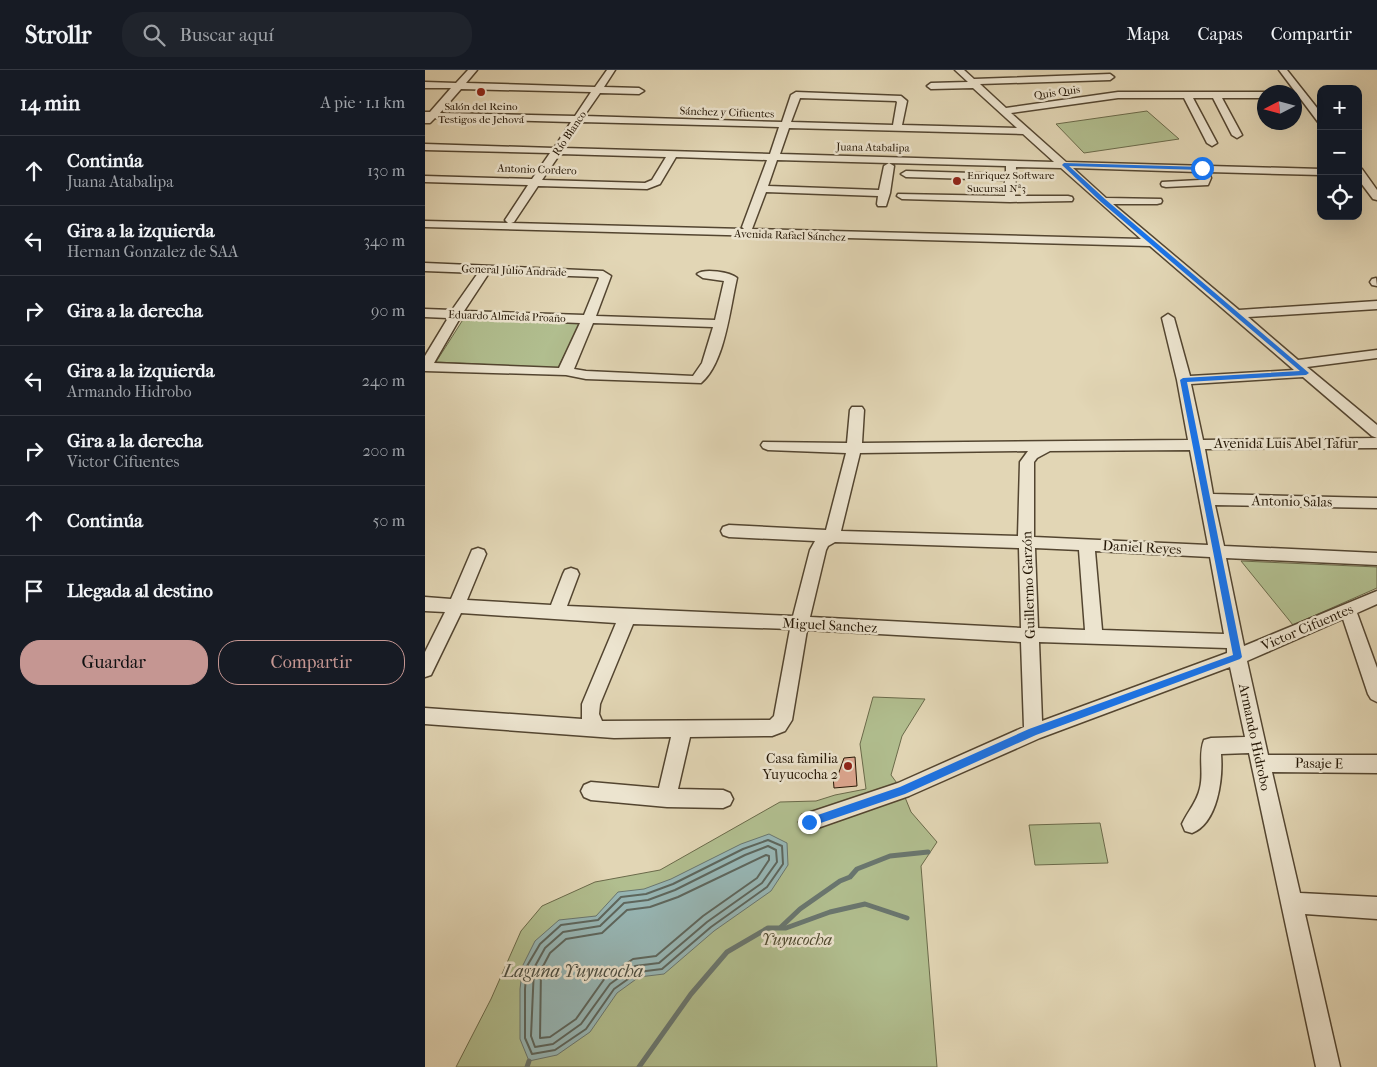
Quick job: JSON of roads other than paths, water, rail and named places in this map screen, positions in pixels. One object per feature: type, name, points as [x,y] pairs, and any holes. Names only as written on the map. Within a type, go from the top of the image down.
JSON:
[{"type":"street","points":[[427,118],[473,70]]},
{"type":"street","name":"Río Blanco","points":[[510,220],[611,70]]},
{"type":"street","points":[[959,70],[1103,201],[1377,433]]},
{"type":"street","points":[[1283,70],[1317,114]]},
{"type":"street","points":[[931,86],[1109,74],[1119,95]]},
{"type":"street","points":[[425,85],[639,91]]},
{"type":"street","points":[[748,227],[794,97],[800,94],[898,98],[902,100],[897,128]]},
{"type":"street","name":"Quis Quis","points":[[1003,111],[1119,95],[1257,95]]},
{"type":"street","points":[[1187,95],[1212,143]]},
{"type":"street","points":[[1216,95],[1237,135]]},
{"type":"street","name":"Sánchez y Cifuentes","points":[[427,118],[1028,131]]},
{"type":"street","name":"Juana Atabalipa","points":[[425,147],[1317,172]]},
{"type":"street","name":"Antonio Cordero","points":[[425,179],[647,186],[656,182],[673,154]]},
{"type":"street","points":[[1010,198],[1011,163]]},
{"type":"street","points":[[882,204],[889,166]]},
{"type":"street","points":[[1166,184],[1203,183],[1206,178],[1202,168]]},
{"type":"street","points":[[1362,172],[1377,173]]},
{"type":"street","points":[[906,174],[1011,177]]},
{"type":"street","points":[[1361,175],[1377,196]]},
{"type":"street","points":[[762,189],[885,192]]},
{"type":"street","points":[[902,196],[1068,200]]},
{"type":"street","points":[[1103,201],[1157,201]]},
{"type":"street","name":"Avenida Rafael Sánchez","points":[[425,217],[466,222],[1151,241]]},
{"type":"street","name":"Avenida Rafael Sánchez","points":[[425,224],[510,220],[1151,241]]},
{"type":"street","name":"General Julio Andrade","points":[[425,267],[604,274],[603,284],[588,320]]},
{"type":"street","points":[[486,269],[456,314],[425,367],[558,373],[566,368],[588,320]]},
{"type":"street","points":[[566,368],[586,375],[696,380],[701,377],[707,366],[720,324],[731,278],[703,274]]},
{"type":"street","points":[[1235,314],[1377,305]]},
{"type":"street","name":"Eduardo Almeida Proaño","points":[[425,313],[720,324]]},
{"type":"street","name":"Armando Hidrobo","points":[[1168,318],[1183,380],[1236,649],[1328,1067]]},
{"type":"street","points":[[1183,380],[1301,369],[1377,354]]},
{"type":"street","points":[[425,716],[614,730],[772,728],[778,725],[783,720],[800,623],[818,550],[822,542],[832,536],[854,448],[857,410]]},
{"type":"street","name":"Avenida Luis Abel Tafur","points":[[768,445],[854,448],[1377,443]]},
{"type":"street","name":"Guillermo Garzón","points":[[1033,732],[1026,542],[1027,462],[1032,455],[1046,447]]},
{"type":"street","name":"Antonio Salas","points":[[1206,499],[1377,503]]},
{"type":"street","name":"Daniel Reyes","points":[[729,530],[832,536],[1026,542],[1377,558]]},
{"type":"street","points":[[1087,545],[1095,637]]},
{"type":"street","points":[[425,670],[456,606],[478,554]]},
{"type":"street","points":[[556,613],[571,574]]},
{"type":"street","name":"Victor Cifuentes","points":[[809,822],[902,790],[1033,732],[1236,649],[1377,598]]},
{"type":"street","name":"Miguel Sanchez","points":[[425,604],[627,617],[1095,637],[1236,649]]},
{"type":"street","points":[[1348,610],[1377,694]]},
{"type":"street","points":[[597,728],[591,721],[589,712],[591,704],[627,617]]},
{"type":"street","points":[[667,798],[672,768],[683,729]]},
{"type":"street","name":"Pasaje E","points":[[1192,824],[1207,803],[1211,787],[1213,772],[1211,746],[1259,754],[1377,764]]},
{"type":"street","points":[[591,792],[667,798],[723,799]]},
{"type":"street","points":[[1292,904],[1377,908]]},
{"type":"water","name":"Laguna Yuyucocha","points":[[769,834],[787,843],[788,865],[771,891],[714,931],[664,974],[639,977],[617,993],[590,1032],[557,1055],[529,1061],[520,1039],[520,989],[523,965],[535,941],[559,920],[596,916],[618,892],[644,889],[671,879],[741,844]]},
{"type":"waterway","points":[[781,927],[800,909],[840,881],[850,877],[857,869],[890,856],[928,852]]},
{"type":"waterway","points":[[639,1067],[691,994],[727,952],[768,928],[786,928],[830,912],[865,904],[907,918]]},
{"type":"waterway","points":[[527,1067],[529,1061]]},
{"type":"place","name":"Salón del Reino Testigos de Jehová","points":[[481,92]]},
{"type":"place","name":"Enriquez Software Sucursal Nª3","points":[[957,181]]},
{"type":"place","name":"Casa familia Yuyucocha 2","points":[[848,766]]},
{"type":"park label","name":"Yuyucocha","points":[[797,939]]}]
